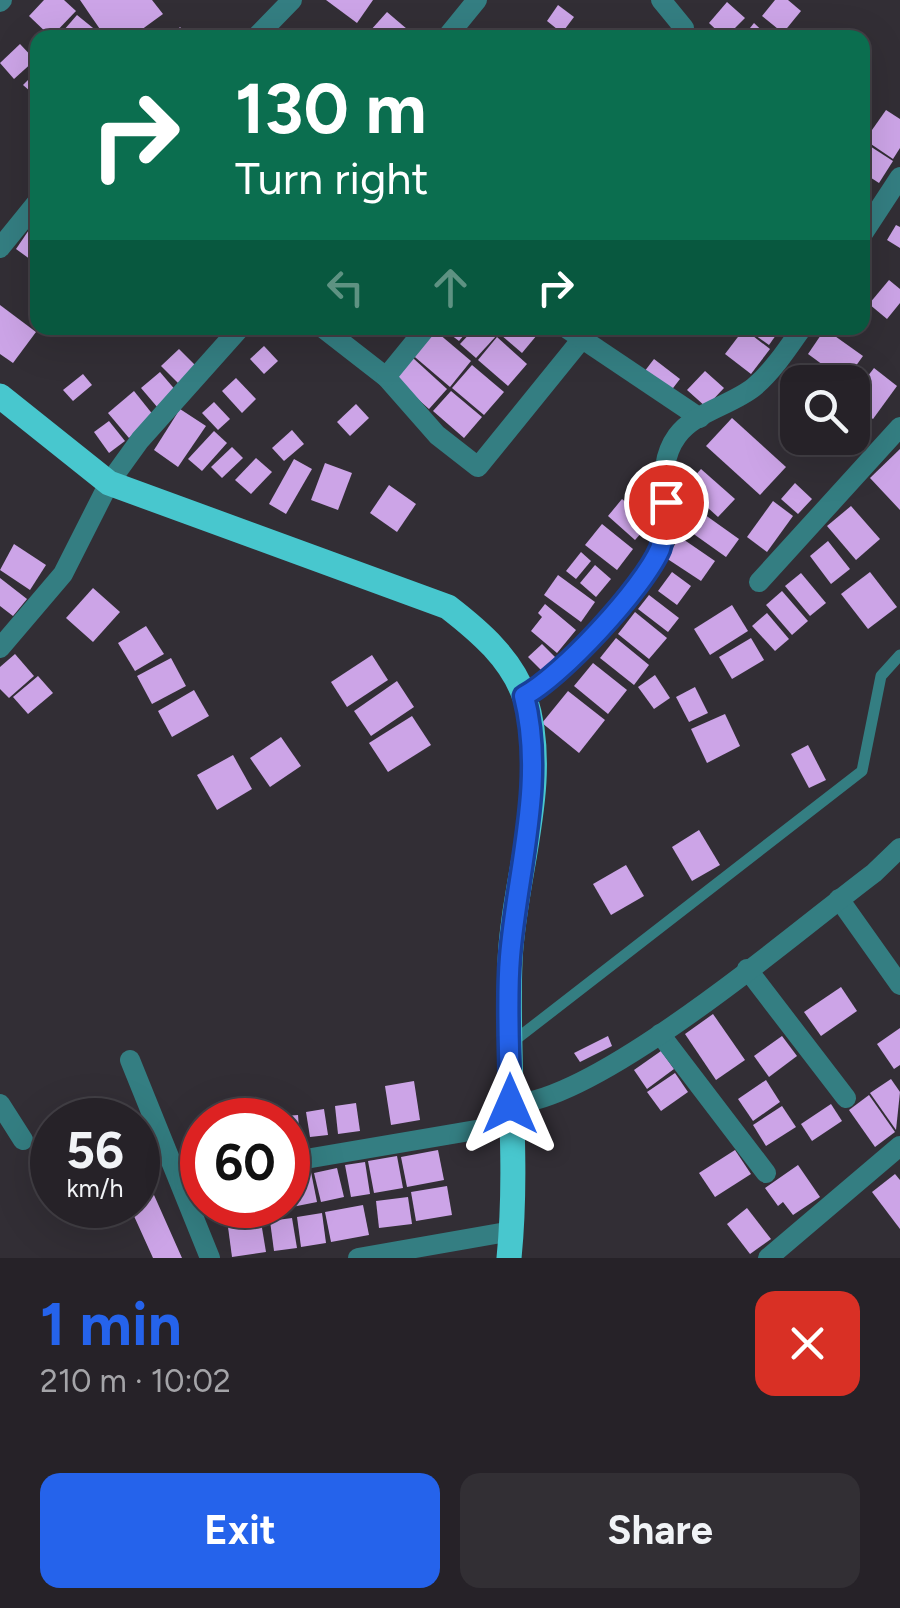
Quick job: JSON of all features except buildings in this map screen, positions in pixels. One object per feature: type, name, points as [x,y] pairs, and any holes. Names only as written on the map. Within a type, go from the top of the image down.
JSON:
[{"type":"main road","points":[[0,396],[109,484],[448,606],[476,629],[512,669],[532,727],[531,792],[510,959],[510,1258]]},
{"type":"street","points":[[263,30],[292,0]]},
{"type":"street","points":[[453,30],[477,0]]},
{"type":"street","points":[[660,0],[682,30]]},
{"type":"street","points":[[870,222],[900,178]]},
{"type":"street","points":[[0,248],[30,211]]},
{"type":"street","points":[[0,648],[63,574],[109,484],[140,440],[234,335]]},
{"type":"street","points":[[331,335],[386,377],[437,436],[478,467],[573,335]]},
{"type":"street","points":[[386,377],[420,335]]},
{"type":"street","points":[[576,335],[700,418]]},
{"type":"street","points":[[524,696],[549,683],[608,620],[660,548],[666,502],[662,459],[680,431],[754,387],[796,335]]},
{"type":"street","points":[[759,582],[900,427]]},
{"type":"street","points":[[310,1157],[510,1114],[559,1092],[660,1034],[900,848]]},
{"type":"street","points":[[839,899],[900,985]]},
{"type":"street","points":[[747,969],[846,1098]]},
{"type":"street","points":[[660,1034],[766,1173]]},
{"type":"street","points":[[130,1060],[180,1180]]},
{"type":"street","points":[[0,1104],[23,1140]]},
{"type":"street","points":[[768,1258],[900,1146]]},
{"type":"street","points":[[198,1228],[210,1258]]},
{"type":"street","points":[[358,1258],[512,1231]]},
{"type":"lane","points":[[510,1045],[862,771],[881,676],[900,655]]},
{"type":"route","points":[[510,1104],[510,959],[531,792],[532,727],[524,696],[549,683],[608,620],[660,548],[666,502]]}]
